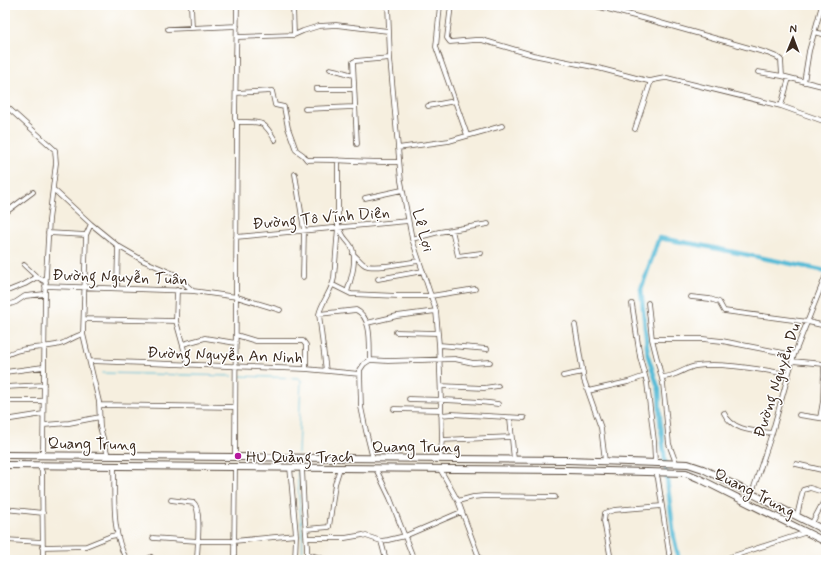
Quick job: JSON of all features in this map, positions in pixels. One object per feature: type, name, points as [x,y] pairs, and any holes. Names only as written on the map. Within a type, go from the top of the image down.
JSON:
[{"type":"highway","name":"Quang Trung","points":[[5,455],[567,460],[688,464],[703,469],[826,531]]},
{"type":"highway","points":[[39,455],[39,465]]},
{"type":"highway","points":[[235,457],[235,467]]},
{"type":"highway","points":[[287,457],[288,467]]},
{"type":"highway","points":[[312,458],[312,468]]},
{"type":"highway","points":[[340,458],[340,468]]},
{"type":"highway","points":[[440,459],[440,469]]},
{"type":"highway","points":[[567,460],[567,470]]},
{"type":"highway","name":"Quang Trung","points":[[5,465],[671,472],[686,474],[698,478],[826,542]]},
{"type":"highway","points":[[728,492],[733,484]]},
{"type":"highway","points":[[807,532],[812,524]]},
{"type":"street","points":[[191,5],[192,28]]},
{"type":"street","points":[[235,457],[237,122],[235,119],[237,5]]},
{"type":"street","points":[[293,5],[294,35]]},
{"type":"street","name":"Lê Lợi","points":[[388,5],[390,58],[398,162],[402,190],[412,239],[436,311],[441,386],[442,440],[440,459]]},
{"type":"street","points":[[440,5],[436,47],[466,135]]},
{"type":"street","points":[[451,5],[448,38],[450,42],[482,40],[533,55],[598,68],[651,81],[659,78],[667,78],[782,106],[826,122]]},
{"type":"street","points":[[592,5],[716,38],[772,55],[781,61],[782,76]]},
{"type":"street","points":[[804,82],[809,51],[822,5]]},
{"type":"street","points":[[237,36],[294,35],[319,26],[336,25],[388,31]]},
{"type":"street","points":[[168,29],[237,26]]},
{"type":"street","points":[[815,32],[826,35]]},
{"type":"street","points":[[356,144],[352,65],[354,61],[390,58]]},
{"type":"street","points":[[330,70],[353,75]]},
{"type":"street","points":[[758,72],[782,76],[826,87]]},
{"type":"street","points":[[782,106],[789,78]]},
{"type":"street","points":[[635,128],[651,81]]},
{"type":"street","points":[[316,89],[354,89]]},
{"type":"street","points":[[236,93],[272,91],[275,105],[284,106],[288,128],[297,151],[307,160],[338,160],[381,163],[398,162]]},
{"type":"street","points":[[428,106],[455,101]]},
{"type":"street","points":[[5,105],[55,150],[56,163],[48,233],[45,294],[43,450],[39,455]]},
{"type":"street","points":[[305,109],[354,107]]},
{"type":"street","points":[[237,122],[261,123],[268,129],[274,140]]},
{"type":"street","points":[[398,148],[441,142],[502,126]]},
{"type":"street","points":[[326,371],[319,314],[321,306],[333,284],[339,227],[338,160]]},
{"type":"street","points":[[295,174],[304,230],[303,277]]},
{"type":"street","points":[[53,189],[91,224],[118,246],[144,261],[174,274],[194,291]]},
{"type":"street","points":[[365,198],[402,190]]},
{"type":"street","points":[[5,213],[33,192]]},
{"type":"street","name":"Đường Tô Vĩnh Diện","points":[[236,237],[408,221]]},
{"type":"street","points":[[91,224],[86,235],[83,334],[99,405],[100,428],[108,456]]},
{"type":"street","points":[[412,239],[488,224]]},
{"type":"street","points":[[339,227],[342,235],[350,245],[353,254],[353,270],[347,292]]},
{"type":"street","points":[[452,230],[458,256],[480,253]]},
{"type":"street","points":[[48,233],[86,235]]},
{"type":"street","points":[[117,288],[118,246]]},
{"type":"street","points":[[353,254],[365,265],[370,266],[391,265],[419,260]]},
{"type":"street","points":[[24,265],[46,284]]},
{"type":"street","points":[[378,278],[423,271]]},
{"type":"street","name":"Đường Nguyễn Du","points":[[752,493],[772,433],[794,355],[826,275]]},
{"type":"street","points":[[5,292],[37,277]]},
{"type":"street","name":"Đường Nguyễn Tuân","points":[[46,284],[84,287],[194,291],[237,297],[280,310]]},
{"type":"street","points":[[333,284],[347,292],[357,294],[431,296],[476,289]]},
{"type":"street","points":[[177,290],[176,321],[188,364]]},
{"type":"street","points":[[5,306],[28,295],[45,294]]},
{"type":"street","points":[[691,297],[710,299],[719,302],[724,311],[808,322],[826,326]]},
{"type":"street","points":[[648,303],[652,338],[662,377],[669,444],[673,463]]},
{"type":"street","points":[[632,304],[640,357],[647,383],[657,462]]},
{"type":"street","points":[[319,314],[356,310],[360,312],[367,323],[370,360]]},
{"type":"street","points":[[367,323],[397,316],[436,311]]},
{"type":"street","points":[[84,319],[176,321]]},
{"type":"street","points":[[575,325],[583,372],[588,391],[601,425],[605,461]]},
{"type":"street","points":[[396,332],[438,333]]},
{"type":"street","points":[[5,356],[18,351],[62,344],[77,335],[83,334]]},
{"type":"street","points":[[236,336],[256,341],[303,341],[306,345],[306,369]]},
{"type":"street","points":[[183,344],[205,338],[236,343]]},
{"type":"street","points":[[652,338],[722,341],[794,355]]},
{"type":"street","points":[[439,345],[487,349]]},
{"type":"street","points":[[373,459],[362,411],[360,374],[362,366],[370,360],[388,361],[455,359],[481,363],[490,362]]},
{"type":"street","name":"Đường Nguyễn An Ninh","points":[[90,361],[306,369],[360,374]]},
{"type":"street","points":[[792,361],[825,364],[824,401],[820,418]]},
{"type":"street","points":[[662,377],[674,376],[696,366],[707,365],[788,374]]},
{"type":"street","points":[[5,372],[43,367]]},
{"type":"street","points":[[564,376],[583,372]]},
{"type":"street","points":[[588,391],[628,382],[645,376]]},
{"type":"street","points":[[5,387],[44,385]]},
{"type":"street","points":[[441,386],[484,388],[498,386]]},
{"type":"street","points":[[409,399],[463,400],[498,404]]},
{"type":"street","points":[[5,401],[43,401]]},
{"type":"street","points":[[99,405],[235,407]]},
{"type":"street","points":[[394,409],[524,418]]},
{"type":"street","points":[[724,413],[732,424],[741,428],[772,433]]},
{"type":"street","points":[[5,420],[43,414]]},
{"type":"street","points":[[799,415],[826,419]]},
{"type":"street","points":[[44,425],[69,423],[100,417]]},
{"type":"street","points":[[510,418],[514,460]]},
{"type":"street","points":[[442,440],[511,437]]},
{"type":"street","points":[[796,464],[826,471]]},
{"type":"street","points":[[39,465],[42,472],[42,560]]},
{"type":"street","points":[[114,466],[117,535],[127,560]]},
{"type":"street","points":[[234,560],[235,467]]},
{"type":"street","points":[[288,467],[296,535],[295,560]]},
{"type":"street","points":[[302,468],[307,560]]},
{"type":"street","points":[[306,529],[329,527],[335,484],[340,468]]},
{"type":"street","points":[[376,469],[414,560]]},
{"type":"street","points":[[440,469],[458,501],[480,560]]},
{"type":"street","points":[[657,472],[670,560]]},
{"type":"street","points":[[798,516],[803,490],[810,488],[826,493]]},
{"type":"street","points":[[458,501],[484,496],[555,497]]},
{"type":"street","points":[[812,524],[826,497]]},
{"type":"street","points":[[171,500],[194,502],[196,504],[198,541],[197,560]]},
{"type":"street","points":[[612,560],[604,521],[605,513],[614,510],[662,506]]},
{"type":"street","points":[[5,509],[43,513]]},
{"type":"street","points":[[307,538],[345,538],[363,535],[381,541],[405,536],[461,512]]},
{"type":"street","points":[[721,560],[807,532]]},
{"type":"street","points":[[5,540],[42,544],[86,546],[117,535]]},
{"type":"street","points":[[153,538],[198,541],[234,541],[296,535]]},
{"type":"street","points":[[381,541],[385,556],[384,560]]},
{"type":"street","points":[[307,554],[327,560]]},
{"type":"street","points":[[146,560],[151,557]]},
{"type":"waterway","points":[[679,560],[674,538],[660,419],[659,390],[648,356],[641,289],[659,238],[826,271]]},
{"type":"waterway","points":[[102,373],[232,376]]},
{"type":"waterway","points":[[239,376],[299,378],[301,380],[298,454]]},
{"type":"waterway","points":[[298,472],[303,549],[302,560]]},
{"type":"place","name":"HU Quảng Trạch","points":[[238,456]]}]
